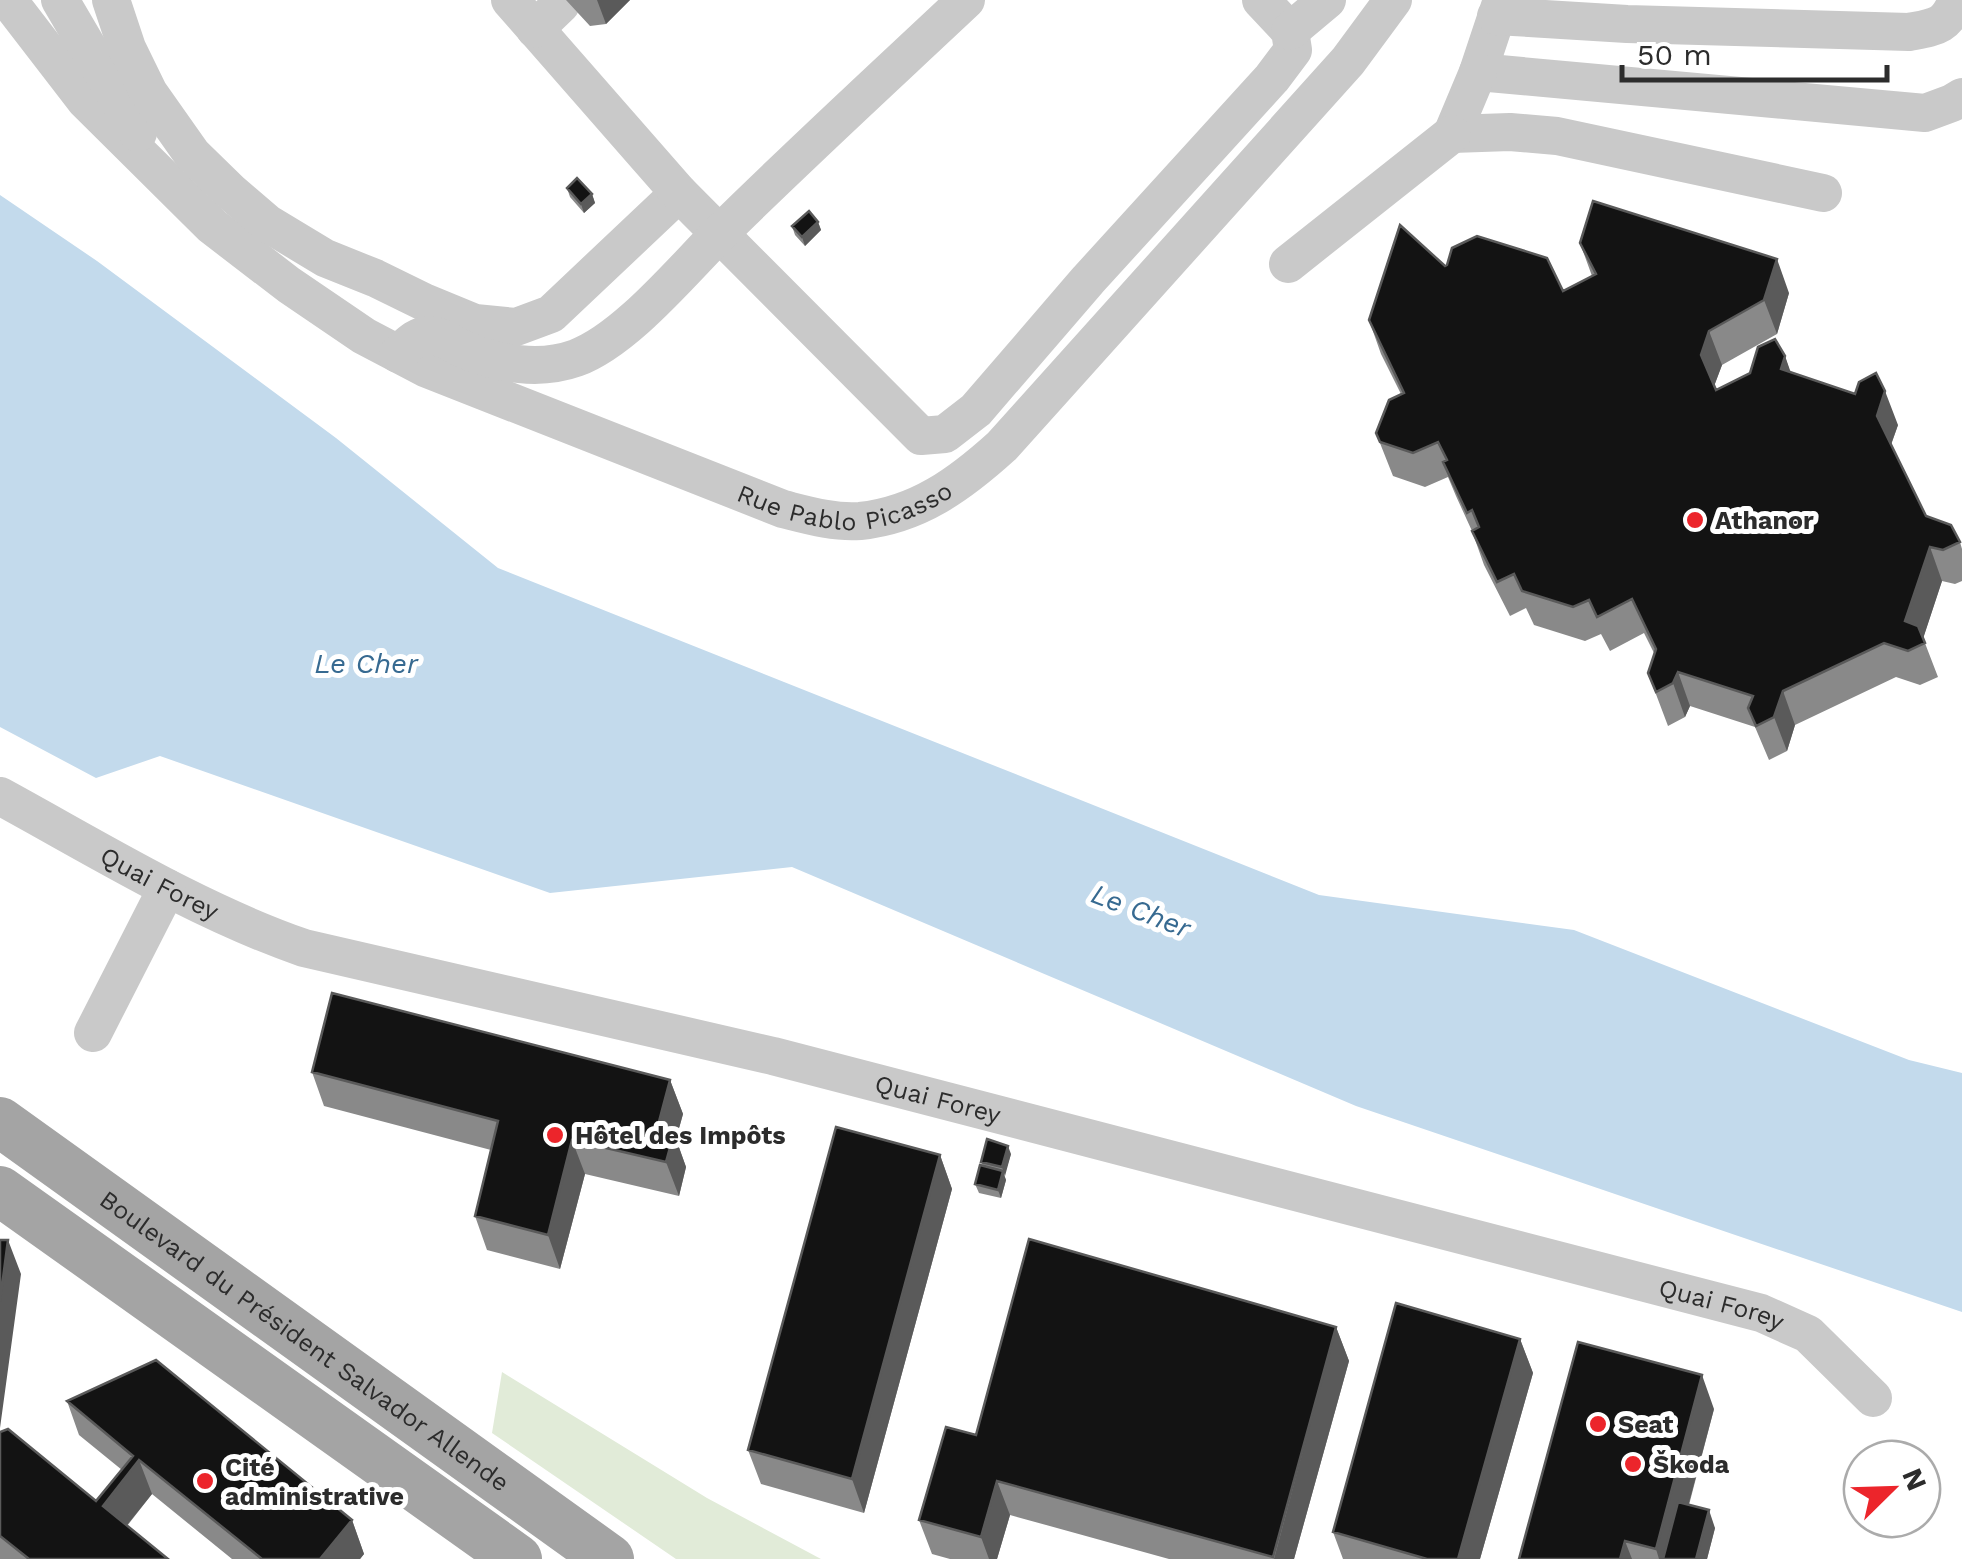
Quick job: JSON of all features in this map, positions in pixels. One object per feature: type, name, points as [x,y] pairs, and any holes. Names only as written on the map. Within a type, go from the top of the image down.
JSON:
[{"type":"main road","name":"Boulevard du Président Salvador Allende","points":[[0,1122],[609,1559]]},
{"type":"main road","points":[[0,1191],[517,1559]]},
{"type":"street","name":"Rue Pablo Picasso","points":[[8,0],[85,100],[212,226],[364,336],[424,368],[782,509],[857,522],[931,500],[968,477],[1002,446],[1348,61],[1393,0]]},
{"type":"street","name":"Rue Pablo Picasso","points":[[60,0],[164,179]]},
{"type":"street","points":[[510,0],[546,14],[679,193],[921,436],[945,434],[976,410],[1272,78],[1293,50],[1290,30],[1261,0]]},
{"type":"street","points":[[398,354],[416,338],[429,335],[487,359],[545,364],[576,358],[606,341],[642,312],[718,234],[966,0]]},
{"type":"street","points":[[1290,30],[1327,0]]},
{"type":"street","points":[[1288,264],[1452,134],[1499,8],[1620,12],[1909,32],[1932,28],[1950,17],[1957,0]]},
{"type":"street","points":[[122,4],[128,48],[149,92],[192,154],[267,224],[325,258],[475,323],[516,327],[551,314],[679,193]]},
{"type":"street","points":[[1478,72],[1926,113],[1962,96]]},
{"type":"street","points":[[1452,134],[1510,132],[1556,136],[1823,193]]},
{"type":"street","name":"Quai Forey","points":[[0,796],[167,888],[304,948],[772,1056],[1761,1313],[1808,1334],[1873,1398]]},
{"type":"street","points":[[92,1033],[167,888]]},
{"type":"green space","points":[[502,1372],[707,1498],[821,1559],[676,1559],[492,1433]]},
{"type":"water","name":"Le Cher","points":[[0,195],[97,261],[336,438],[498,568],[1319,895],[1574,930],[1909,1060],[1962,1073],[1962,1312],[1356,1106],[792,867],[550,893],[160,756],[96,778],[0,727]]},
{"type":"building","points":[[577,178],[592,194],[581,204],[567,188]]},
{"type":"building","name":"Athanor","points":[[1593,201],[1777,259],[1764,300],[1709,331],[1701,355],[1716,390],[1750,373],[1758,347],[1775,339],[1785,356],[1781,369],[1855,394],[1859,382],[1876,373],[1885,391],[1877,416],[1926,516],[1951,525],[1960,542],[1943,550],[1930,547],[1905,621],[1918,626],[1925,643],[1908,651],[1884,643],[1783,691],[1774,717],[1756,726],[1748,708],[1753,696],[1678,672],[1673,683],[1656,692],[1648,673],[1656,649],[1632,599],[1597,617],[1589,600],[1573,607],[1522,591],[1514,574],[1497,582],[1472,531],[1479,527],[1472,510],[1467,513],[1438,442],[1413,453],[1380,442],[1376,433],[1389,400],[1404,393],[1369,320],[1400,225],[1445,266],[1452,248],[1477,236],[1547,258],[1563,291],[1596,274],[1580,243]]},
{"type":"building","points":[[809,211],[818,222],[802,237],[792,226]]},
{"type":"building","name":"Hôtel des Impôts","points":[[332,993],[670,1080],[657,1129],[674,1133],[666,1162],[572,1140],[548,1235],[475,1216],[498,1121],[312,1072]]},
{"type":"building","points":[[836,1127],[940,1155],[852,1479],[748,1450]]},
{"type":"building","points":[[987,1139],[1008,1146],[1002,1167],[981,1162]]},
{"type":"building","points":[[980,1165],[1003,1171],[998,1190],[975,1184]]},
{"type":"building","points":[[1029,1239],[1336,1327],[1273,1557],[997,1481],[981,1537],[919,1520],[946,1427],[976,1435]]},
{"type":"building","points":[[0,1240],[8,1240],[0,1301]]},
{"type":"building","points":[[1396,1303],[1520,1339],[1458,1559],[1427,1559],[1333,1532]]},
{"type":"building","name":"Škoda","points":[[1578,1342],[1702,1375],[1656,1549],[1625,1541],[1620,1559],[1519,1559]]},
{"type":"building","name":"Cité administrative","points":[[156,1360],[352,1520],[320,1559],[262,1559],[139,1460],[103,1506],[168,1559],[29,1559],[0,1536],[0,1432],[8,1429],[96,1501],[133,1456],[67,1401]]},
{"type":"building","points":[[1678,1502],[1709,1510],[1696,1559],[1663,1559]]},
{"type":"place","name":"Athanor","points":[[1695,520]]},
{"type":"place","name":"Hôtel des Impôts","points":[[555,1135]]},
{"type":"place","name":"Seat","points":[[1598,1424]]},
{"type":"place","name":"Škoda","points":[[1633,1464]]},
{"type":"place","name":"Cité administrative","points":[[205,1481]]}]
